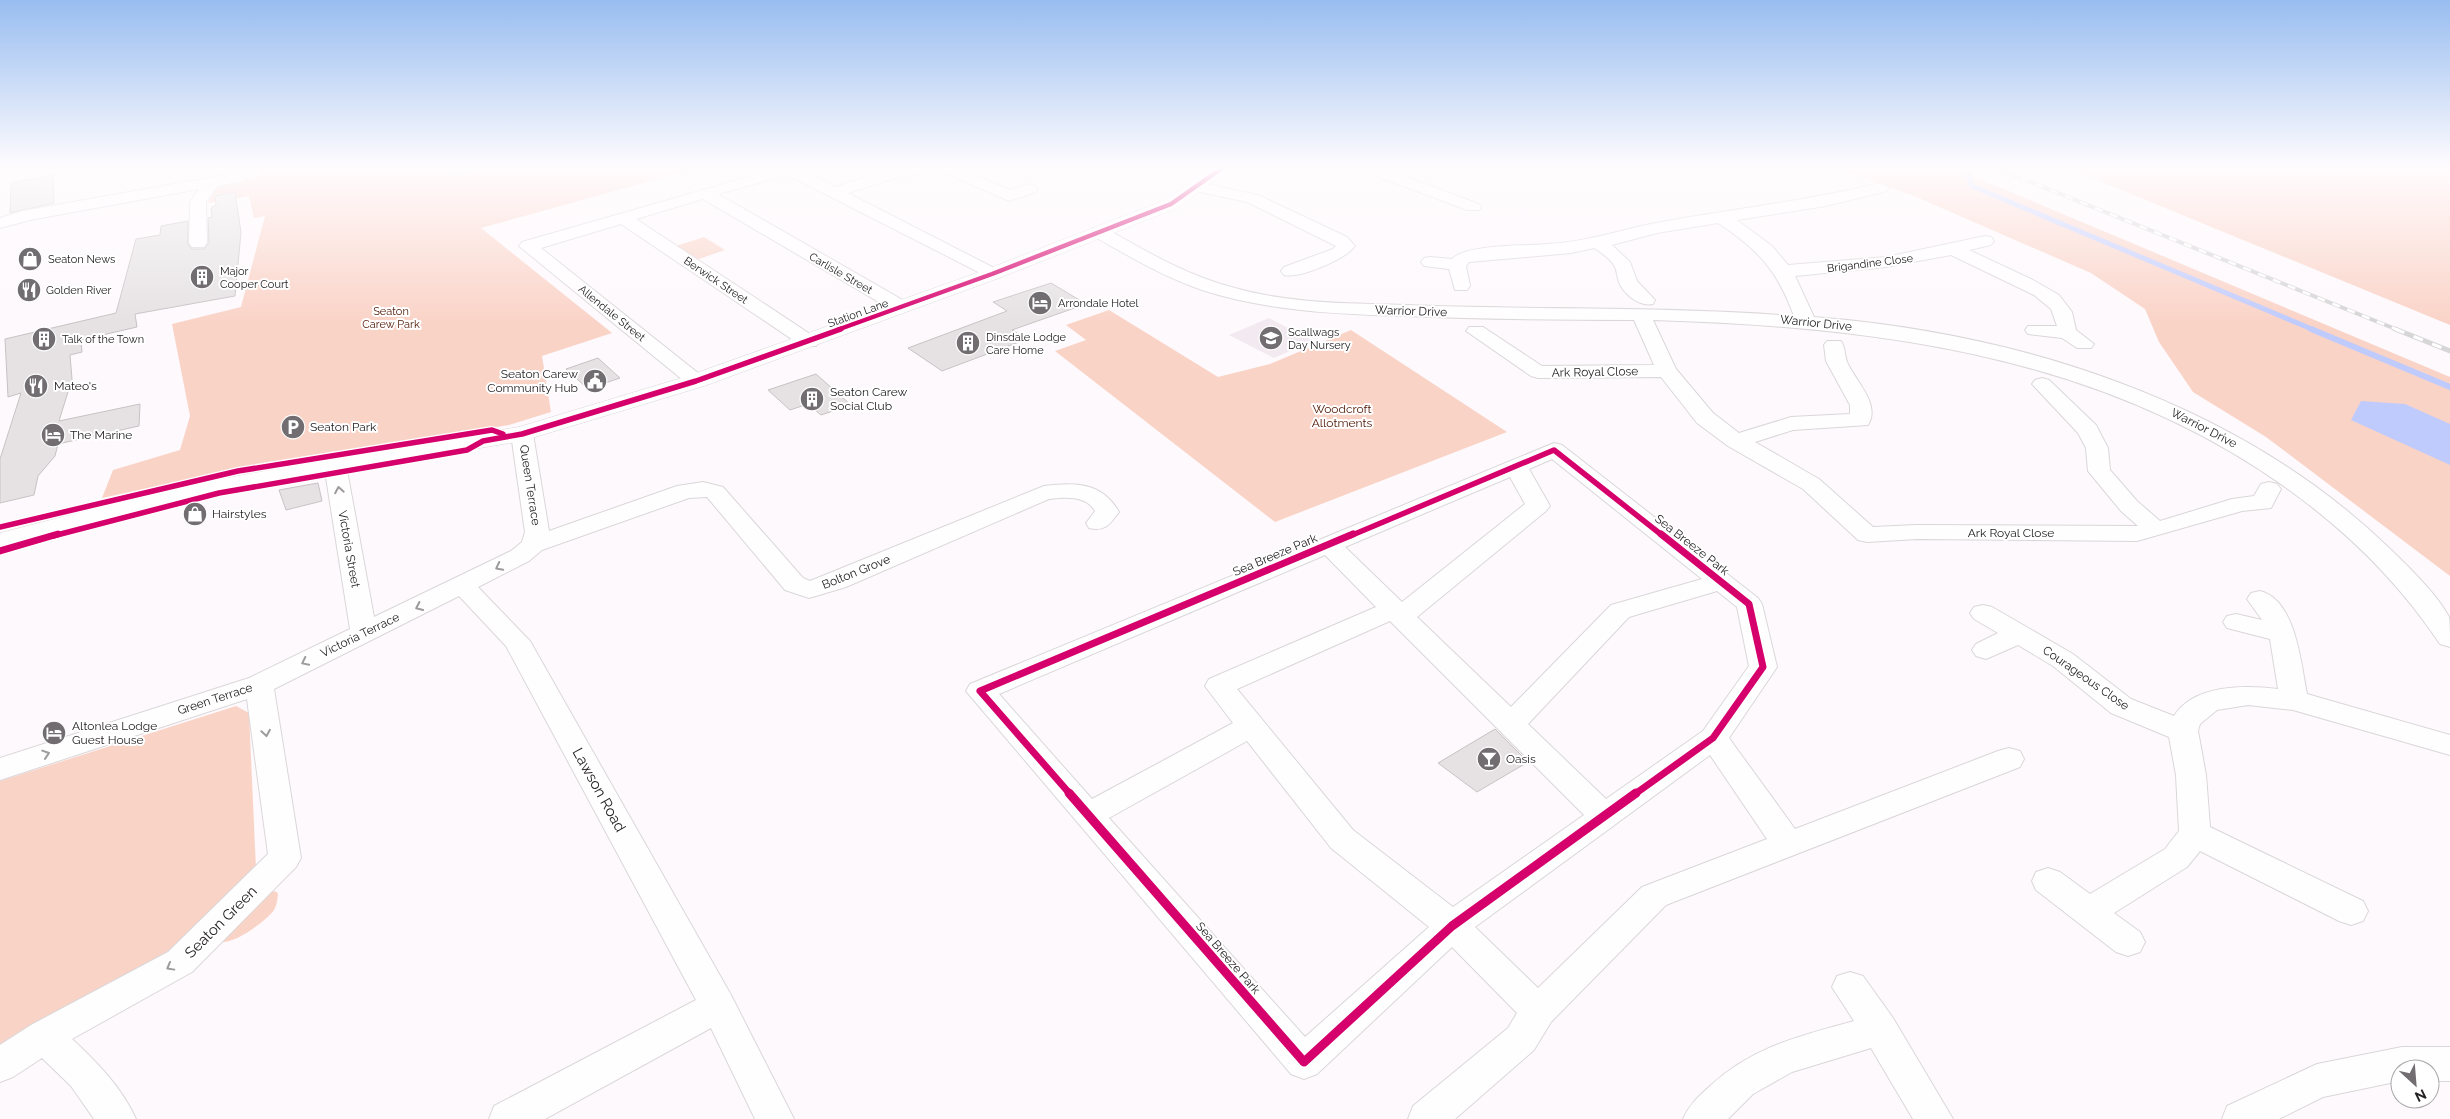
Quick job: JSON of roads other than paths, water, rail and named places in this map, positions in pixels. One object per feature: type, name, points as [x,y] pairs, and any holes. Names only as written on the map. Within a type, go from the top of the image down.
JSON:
[{"type":"main road","name":"Station Lane","points":[[0,541],[178,495],[335,465],[522,434],[696,381],[809,342],[1134,218]]},
{"type":"street","points":[[0,223],[17,218]]},
{"type":"street","points":[[198,218],[198,243]]},
{"type":"street","name":"Allendale Street","points":[[621,218],[528,246],[696,381]]},
{"type":"street","name":"Berwick Street","points":[[622,218],[809,342]]},
{"type":"street","name":"Carlisle Street","points":[[748,218],[901,307]]},
{"type":"street","points":[[883,218],[992,274]]},
{"type":"street","points":[[1290,271],[1339,253],[1346,246],[1341,241],[1294,218]]},
{"type":"street","points":[[1460,286],[1457,265],[1463,258],[1494,252],[1537,251],[1598,243],[1655,228],[1721,218]]},
{"type":"street","points":[[1722,218],[1763,245],[1785,271],[1806,321]]},
{"type":"street","name":"Warrior Drive","points":[[1099,232],[1170,271],[1210,287],[1260,300],[1302,306],[1499,314],[1644,307],[1806,321],[1902,333],[1982,349],[2057,369],[2117,389],[2191,419],[2276,468],[2306,488],[2361,533],[2398,570],[2436,616],[2450,638]]},
{"type":"street","name":"Brigandine Close","points":[[1785,271],[1845,268],[1901,261],[1954,250],[1985,241]]},
{"type":"street","points":[[1598,243],[1614,254],[1624,266],[1620,284],[1644,307]]},
{"type":"street","points":[[1954,250],[2022,282],[2058,304],[2065,316],[2067,332]]},
{"type":"street","points":[[1430,262],[1457,265]]},
{"type":"street","name":"Ark Royal Close","points":[[1644,307],[1667,371],[1705,418],[1736,441],[1811,484],[1872,545],[1917,532],[2137,534],[2240,504],[2263,502],[2269,489]]},
{"type":"street","points":[[2035,330],[2067,332],[2084,344]]},
{"type":"street","name":"Ark Royal Close","points":[[1476,331],[1538,372],[1667,371]]},
{"type":"street","points":[[1736,441],[1791,424],[1860,420],[1861,404],[1836,360],[1834,345]]},
{"type":"street","points":[[2042,384],[2088,430],[2097,448],[2099,471],[2129,506],[2155,529]]},
{"type":"street","points":[[2062,404],[2088,403]]},
{"type":"street","name":"Queen Terrace","points":[[522,434],[537,532],[533,545]]},
{"type":"street","name":"Sea Breeze Park","points":[[1554,450],[1749,604],[1763,667],[1713,738],[1452,926],[1304,1062],[980,691],[1516,466],[1554,450]]},
{"type":"street","name":"Victoria Street","points":[[335,465],[364,633]]},
{"type":"street","points":[[1516,466],[1538,506],[1398,613],[1219,686],[1342,839],[1452,926],[1538,1011]]},
{"type":"street","name":"Bolton Grove","points":[[533,545],[685,491],[703,489],[715,492],[794,584],[810,590],[837,581],[1044,493],[1070,491],[1097,498],[1104,504],[1107,512],[1098,523]]},
{"type":"street","name":"Sea Breeze Park","points":[[1329,544],[1604,816]]},
{"type":"street","points":[[462,586],[520,556],[533,545]]},
{"type":"street","name":"Sea Breeze Park","points":[[1511,724],[1620,611],[1721,582]]},
{"type":"street","name":"Victoria Terrace","points":[[259,685],[462,586]]},
{"type":"street","name":"Lawson Road","points":[[462,586],[518,641],[718,1006],[775,1119]]},
{"type":"street","points":[[2260,599],[2276,620],[2282,634],[2294,700]]},
{"type":"street","name":"Courageous Close","points":[[1983,613],[2064,660],[2121,706],[2183,732]]},
{"type":"street","points":[[2236,622],[2282,634]]},
{"type":"street","points":[[1986,650],[2018,634]]},
{"type":"street","name":"Green Terrace","points":[[0,769],[259,685]]},
{"type":"street","name":"Seaton Green","points":[[0,1065],[44,1036],[180,962],[285,858],[259,685]]},
{"type":"street","points":[[2088,912],[2176,858],[2195,834],[2192,775],[2183,732],[2186,719],[2209,702],[2248,695],[2294,700],[2450,745]]},
{"type":"street","points":[[1088,815],[1251,726]]},
{"type":"street","points":[[1713,738],[1788,844]]},
{"type":"street","points":[[1427,1119],[1522,1039],[1538,1011],[1654,896],[2008,759]]},
{"type":"street","points":[[2195,834],[2351,912]]},
{"type":"street","points":[[2048,881],[2128,942]]},
{"type":"street","points":[[1850,988],[1880,1029],[1934,1119]]},
{"type":"street","points":[[508,1119],[718,1006]]},
{"type":"street","points":[[1716,1115],[1740,1082],[1782,1058],[1880,1029]]},
{"type":"street","points":[[44,1036],[84,1074],[116,1119]]},
{"type":"street","points":[[2241,1119],[2317,1082],[2402,1064],[2450,1064]]},
{"type":"water","points":[[2361,401],[2405,404],[2450,424],[2450,465],[2351,420]]},
{"type":"waterway","points":[[2049,218],[2314,330]]},
{"type":"waterway","points":[[2311,329],[2450,387]]},
{"type":"railway","points":[[2121,218],[2398,330]]},
{"type":"railway","points":[[2395,329],[2450,351]]},
{"type":"place","name":"Seaton News","points":[[30,259]]},
{"type":"place","name":"Major Cooper Court","points":[[202,277]]},
{"type":"place","name":"Golden River","points":[[29,290]]},
{"type":"place","name":"Arrondale Hotel","points":[[1040,303]]},
{"type":"place","name":"Scallwags Day Nursery","points":[[1271,338]]},
{"type":"place","name":"Talk of the Town","points":[[44,339]]},
{"type":"place","name":"Dinsdale Lodge Care Home","points":[[968,343]]},
{"type":"place","name":"Seaton Carew Community Hub","points":[[595,381]]},
{"type":"place","name":"Mateo's","points":[[36,386]]},
{"type":"place","name":"Seaton Carew Social Club","points":[[812,399]]},
{"type":"place","name":"Seaton Park","points":[[293,427]]},
{"type":"place","name":"The Marine","points":[[53,435]]},
{"type":"place","name":"Hairstyles","points":[[195,514]]},
{"type":"place","name":"Altonlea Lodge Guest House","points":[[54,733]]},
{"type":"place","name":"Oasis","points":[[1489,759]]},
{"type":"park label","name":"Seaton Carew Park","points":[[391,317]]},
{"type":"park label","name":"Woodcroft Allotments","points":[[1342,416]]}]
